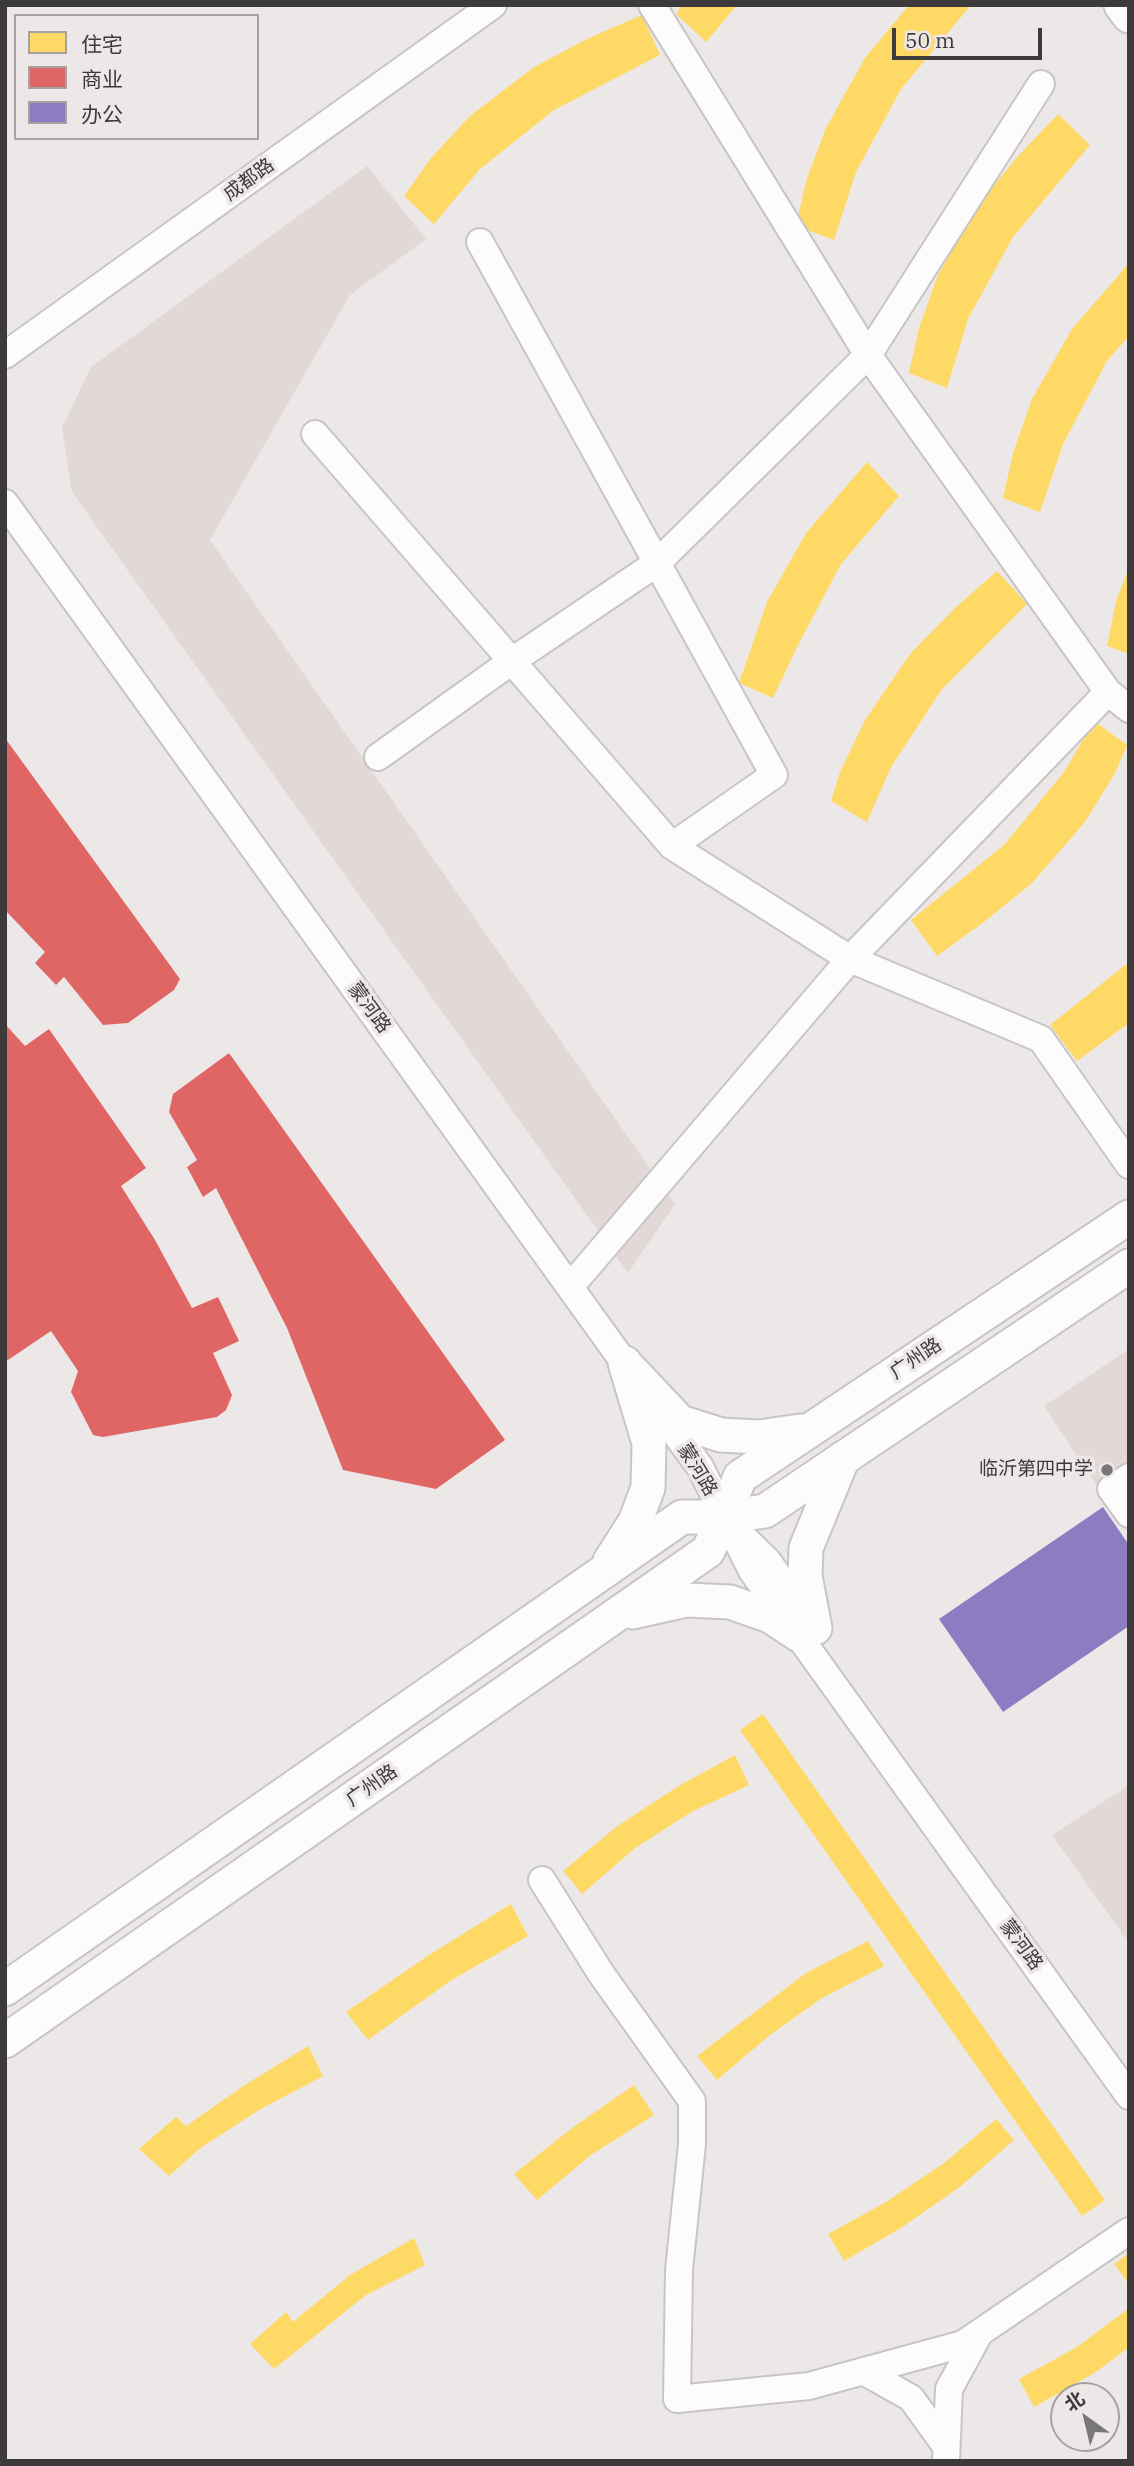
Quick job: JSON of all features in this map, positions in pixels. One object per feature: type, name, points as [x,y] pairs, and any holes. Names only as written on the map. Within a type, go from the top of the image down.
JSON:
[{"type":"main road","points":[[1121,5],[1129,16]]},
{"type":"main road","name":"广州路","points":[[5,2041],[708,1550],[740,1477],[1129,1217]]},
{"type":"main road","points":[[5,1989],[682,1517],[724,1517],[765,1511],[1129,1266]]},
{"type":"main road","points":[[625,1363],[680,1422],[721,1436],[759,1437],[809,1430]]},
{"type":"main road","points":[[602,1574],[635,1522],[648,1489],[649,1443],[625,1363]]},
{"type":"main road","points":[[617,1616],[687,1600],[730,1602],[807,1631],[804,1576],[806,1548],[843,1458]]},
{"type":"street","name":"成都路","points":[[5,336],[472,5]]},
{"type":"street","name":"成都路","points":[[5,355],[493,5]]},
{"type":"street","points":[[652,5],[868,355],[1108,692],[1129,709]]},
{"type":"street","points":[[378,757],[512,661],[657,564],[868,355],[1041,84]]},
{"type":"street","points":[[480,242],[774,775],[673,846]]},
{"type":"street","points":[[315,434],[673,846],[850,959],[1041,1039],[1129,1165]]},
{"type":"street","name":"蒙河路","points":[[5,503],[700,1468],[724,1517],[767,1560],[807,1631],[1129,2096]]},
{"type":"street","points":[[570,1287],[850,959],[1108,692]]},
{"type":"street","points":[[1129,1477],[1111,1489],[1129,1514]]},
{"type":"street","name":"蒙河路","points":[[807,1631],[1129,2067]]},
{"type":"street","points":[[542,1880],[602,1975],[692,2101],[692,2144],[679,2270],[677,2399],[809,2386],[963,2344],[1129,2231]]},
{"type":"street","points":[[946,2453],[949,2389],[980,2333]]},
{"type":"street","points":[[863,2371],[911,2398],[946,2453]]},
{"type":"shaded area","points":[[367,166],[426,239],[350,295],[210,540],[675,1204],[628,1273],[72,492],[62,428],[91,367]]},
{"type":"shaded area","name":"临沂第四中学","points":[[1129,1349],[1129,1534],[1044,1406]]},
{"type":"shaded area","points":[[1129,1785],[1129,1943],[1052,1835]]},
{"type":"building: 住宅","points":[[682,5],[737,5],[706,42],[676,14]]},
{"type":"building: 住宅","points":[[909,5],[971,5],[901,89],[856,172],[834,240],[796,226],[806,181],[826,128],[865,58]]},
{"type":"building: 住宅","points":[[642,15],[660,55],[554,110],[480,169],[434,224],[404,196],[431,158],[470,116],[534,67],[589,38]]},
{"type":"building: 住宅","points":[[1058,114],[1090,145],[1013,237],[968,319],[947,388],[909,373],[919,328],[938,275],[978,205],[1018,156]]},
{"type":"building: 住宅","points":[[1129,263],[1129,336],[1107,361],[1063,444],[1040,512],[1003,498],[1013,453],[1032,399],[1072,329]]},
{"type":"building: 住宅","points":[[867,462],[899,496],[841,564],[773,698],[739,683],[767,602],[806,533]]},
{"type":"building: 住宅","points":[[1129,568],[1129,654],[1107,646],[1116,601]]},
{"type":"building: 住宅","points":[[997,571],[1027,604],[942,689],[891,767],[867,822],[831,801],[840,772],[865,720],[910,654],[954,609]]},
{"type":"building: 住宅","points":[[1094,721],[1127,745],[1115,773],[1085,822],[1032,883],[937,956],[911,920],[1004,845],[1064,772]]},
{"type":"building: 住宅","points":[[1129,962],[1129,1023],[1077,1061],[1050,1025]]},
{"type":"building: 住宅","points":[[763,1714],[1105,2200],[1082,2216],[740,1730]]},
{"type":"building: 住宅","points":[[735,1755],[749,1785],[693,1811],[635,1848],[582,1894],[563,1871],[616,1827],[677,1787]]},
{"type":"building: 住宅","points":[[511,1904],[528,1936],[450,1981],[368,2040],[346,2012],[429,1955]]},
{"type":"building: 住宅","points":[[868,1941],[884,1966],[822,1998],[770,2035],[717,2080],[697,2056],[806,1973]]},
{"type":"building: 住宅","points":[[308,2046],[323,2076],[259,2110],[199,2149],[169,2176],[139,2149],[176,2117],[186,2126]]},
{"type":"building: 住宅","points":[[634,2085],[654,2115],[591,2155],[537,2200],[514,2174],[572,2128]]},
{"type":"building: 住宅","points":[[996,2119],[1014,2140],[961,2186],[901,2228],[844,2261],[828,2234],[886,2202],[944,2163]]},
{"type":"building: 住宅","points":[[414,2238],[425,2265],[366,2295],[274,2369],[250,2344],[286,2312],[293,2322],[350,2275]]},
{"type":"building: 住宅","points":[[1129,2253],[1129,2284],[1114,2264]]},
{"type":"building: 住宅","points":[[1129,2308],[1129,2347],[1078,2382],[1050,2382],[1050,2398],[1034,2407],[1019,2379],[1077,2347]]},
{"type":"building: 商业","points":[[5,738],[180,979],[174,990],[128,1023],[103,1025],[64,977],[56,985],[35,963],[45,952],[5,910]]},
{"type":"building: 商业","points":[[5,1024],[25,1046],[49,1029],[146,1168],[121,1186],[155,1240],[192,1308],[218,1297],[239,1341],[213,1353],[232,1395],[226,1410],[217,1417],[103,1437],[93,1435],[71,1392],[78,1371],[51,1331],[5,1362]]},
{"type":"building: 商业","points":[[229,1053],[505,1440],[436,1489],[343,1470],[287,1328],[216,1188],[203,1197],[187,1167],[197,1160],[169,1112],[173,1094]]},
{"type":"building: 办公","points":[[1103,1507],[1129,1545],[1129,1626],[1003,1712],[939,1619]]},
{"type":"place","name":"临沂第四中学","points":[[1107,1470]]}]
